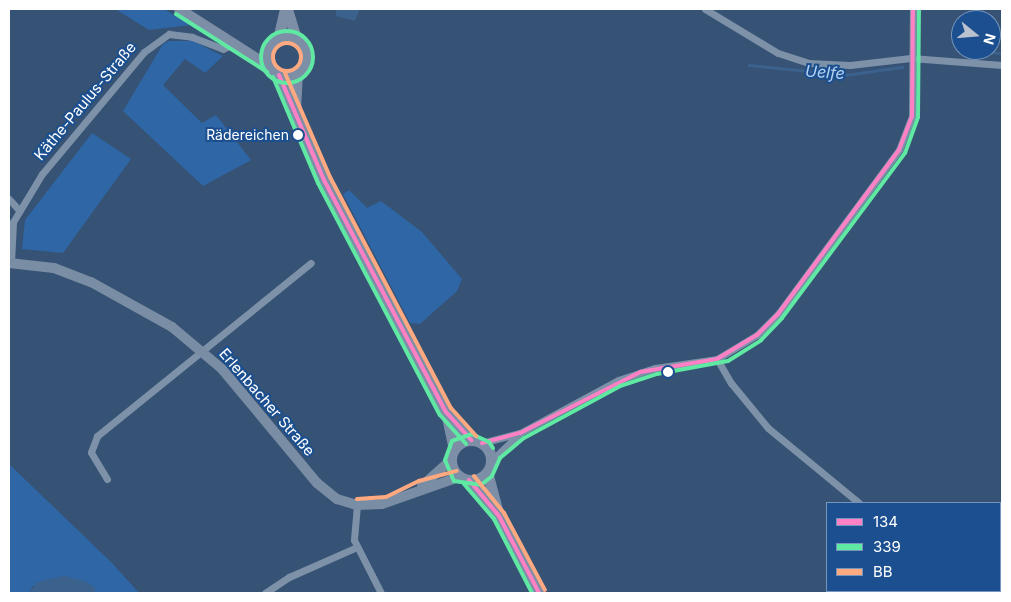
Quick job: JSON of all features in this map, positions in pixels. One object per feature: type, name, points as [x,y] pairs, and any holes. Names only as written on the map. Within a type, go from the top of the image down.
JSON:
[{"type":"main road","points":[[179,9],[238,45],[279,75],[324,180],[446,412],[476,442],[489,466],[499,516]]},
{"type":"main road","points":[[270,67],[269,48],[278,39],[286,9]]},
{"type":"main road","points":[[286,9],[296,40]]},
{"type":"main road","points":[[278,39],[296,40],[303,45],[307,58],[297,74],[295,110]]},
{"type":"main road","points":[[238,45],[269,48]]},
{"type":"main road","points":[[279,75],[297,74]]},
{"type":"main road","points":[[446,412],[452,454],[464,478],[499,516],[539,593]]},
{"type":"main road","points":[[452,454],[476,442]]},
{"type":"main road","points":[[464,478],[489,466]]},
{"type":"street","points":[[705,9],[778,53],[808,63],[850,65],[911,58],[1002,65]]},
{"type":"street","points":[[476,442],[520,433],[618,380],[655,368],[717,359],[757,335],[778,314],[889,165],[912,116],[911,58],[913,9]]},
{"type":"street","name":"Käthe-Paulus-Straße","points":[[10,262],[10,237],[19,210],[64,142],[157,39],[181,34],[223,50],[238,45]]},
{"type":"street","points":[[9,199],[19,210]]},
{"type":"street","name":"Erlenbacher Straße","points":[[10,262],[54,268],[105,288],[157,317],[203,351],[239,388],[317,483],[337,499],[356,504],[388,503],[421,487],[464,478]]},
{"type":"street","points":[[107,479],[92,458],[93,441],[311,263]]},
{"type":"street","points":[[717,359],[731,383],[768,428],[858,502]]},
{"type":"street","points":[[489,466],[520,433]]},
{"type":"street","name":"Erlenbacher Straße","points":[[421,487],[452,454]]},
{"type":"street","points":[[356,504],[353,532],[357,547],[381,593]]},
{"type":"street","points":[[266,593],[289,577],[357,547]]},
{"type":"shaded area","points":[[115,9],[164,9],[191,25],[149,30]]},
{"type":"shaded area","points":[[336,9],[360,9],[355,21],[336,16]]},
{"type":"shaded area","points":[[169,41],[193,41],[223,56],[205,73],[185,59],[163,85],[202,123],[216,115],[251,160],[203,186],[123,111],[163,44]]},
{"type":"shaded area","points":[[92,133],[131,159],[63,253],[22,249],[25,220]]},
{"type":"shaded area","points":[[349,190],[367,208],[381,201],[422,232],[462,279],[457,291],[420,324],[410,323],[343,194]]},
{"type":"shaded area","points":[[9,464],[112,563],[139,593],[95,593],[95,588],[33,586],[29,593],[9,593]]},
{"type":"shaded area","points":[[64,576],[85,581],[95,588],[95,593],[29,593],[37,582]]},
{"type":"waterway","name":"Uelfe","points":[[749,65],[845,75],[902,67]]},
{"type":"transit line","name":"134","points":[[482,443],[520,433],[640,372],[717,359],[757,335],[778,314],[899,150],[912,116],[913,9]]},
{"type":"transit line","name":"339","points":[[493,448],[489,442],[472,434],[452,441],[445,460],[454,481],[481,485],[492,476],[500,458],[524,438],[620,386],[657,374],[728,361],[761,340],[782,318],[905,153],[918,117],[919,9]]},
{"type":"transit line","name":"339","points":[[176,14],[267,72]]},
{"type":"transit line","name":"339","points":[[287,31],[301,35],[309,43],[313,57],[309,71],[301,79],[287,83],[273,79],[265,71],[261,57],[265,43],[273,35],[287,31]]},
{"type":"transit line","name":"BB","points":[[287,43],[297,47],[301,57],[297,67],[287,71],[277,67],[273,57],[277,47],[287,43]]},
{"type":"transit line","name":"BB","points":[[285,73],[330,177],[451,408],[476,436]]},
{"type":"transit line","name":"134","points":[[279,75],[324,180],[446,412],[471,440]]},
{"type":"transit line","name":"339","points":[[273,77],[318,183],[440,415],[466,444]]},
{"type":"transit line","name":"BB","points":[[357,499],[386,497],[419,481],[457,471]]},
{"type":"transit line","name":"BB","points":[[474,476],[504,513],[545,590]]},
{"type":"transit line","name":"134","points":[[469,480],[499,516],[539,593]]},
{"type":"transit line","name":"339","points":[[464,484],[494,519],[532,593]]},
{"type":"place","name":"Rädereichen","points":[[298,135]]}]
